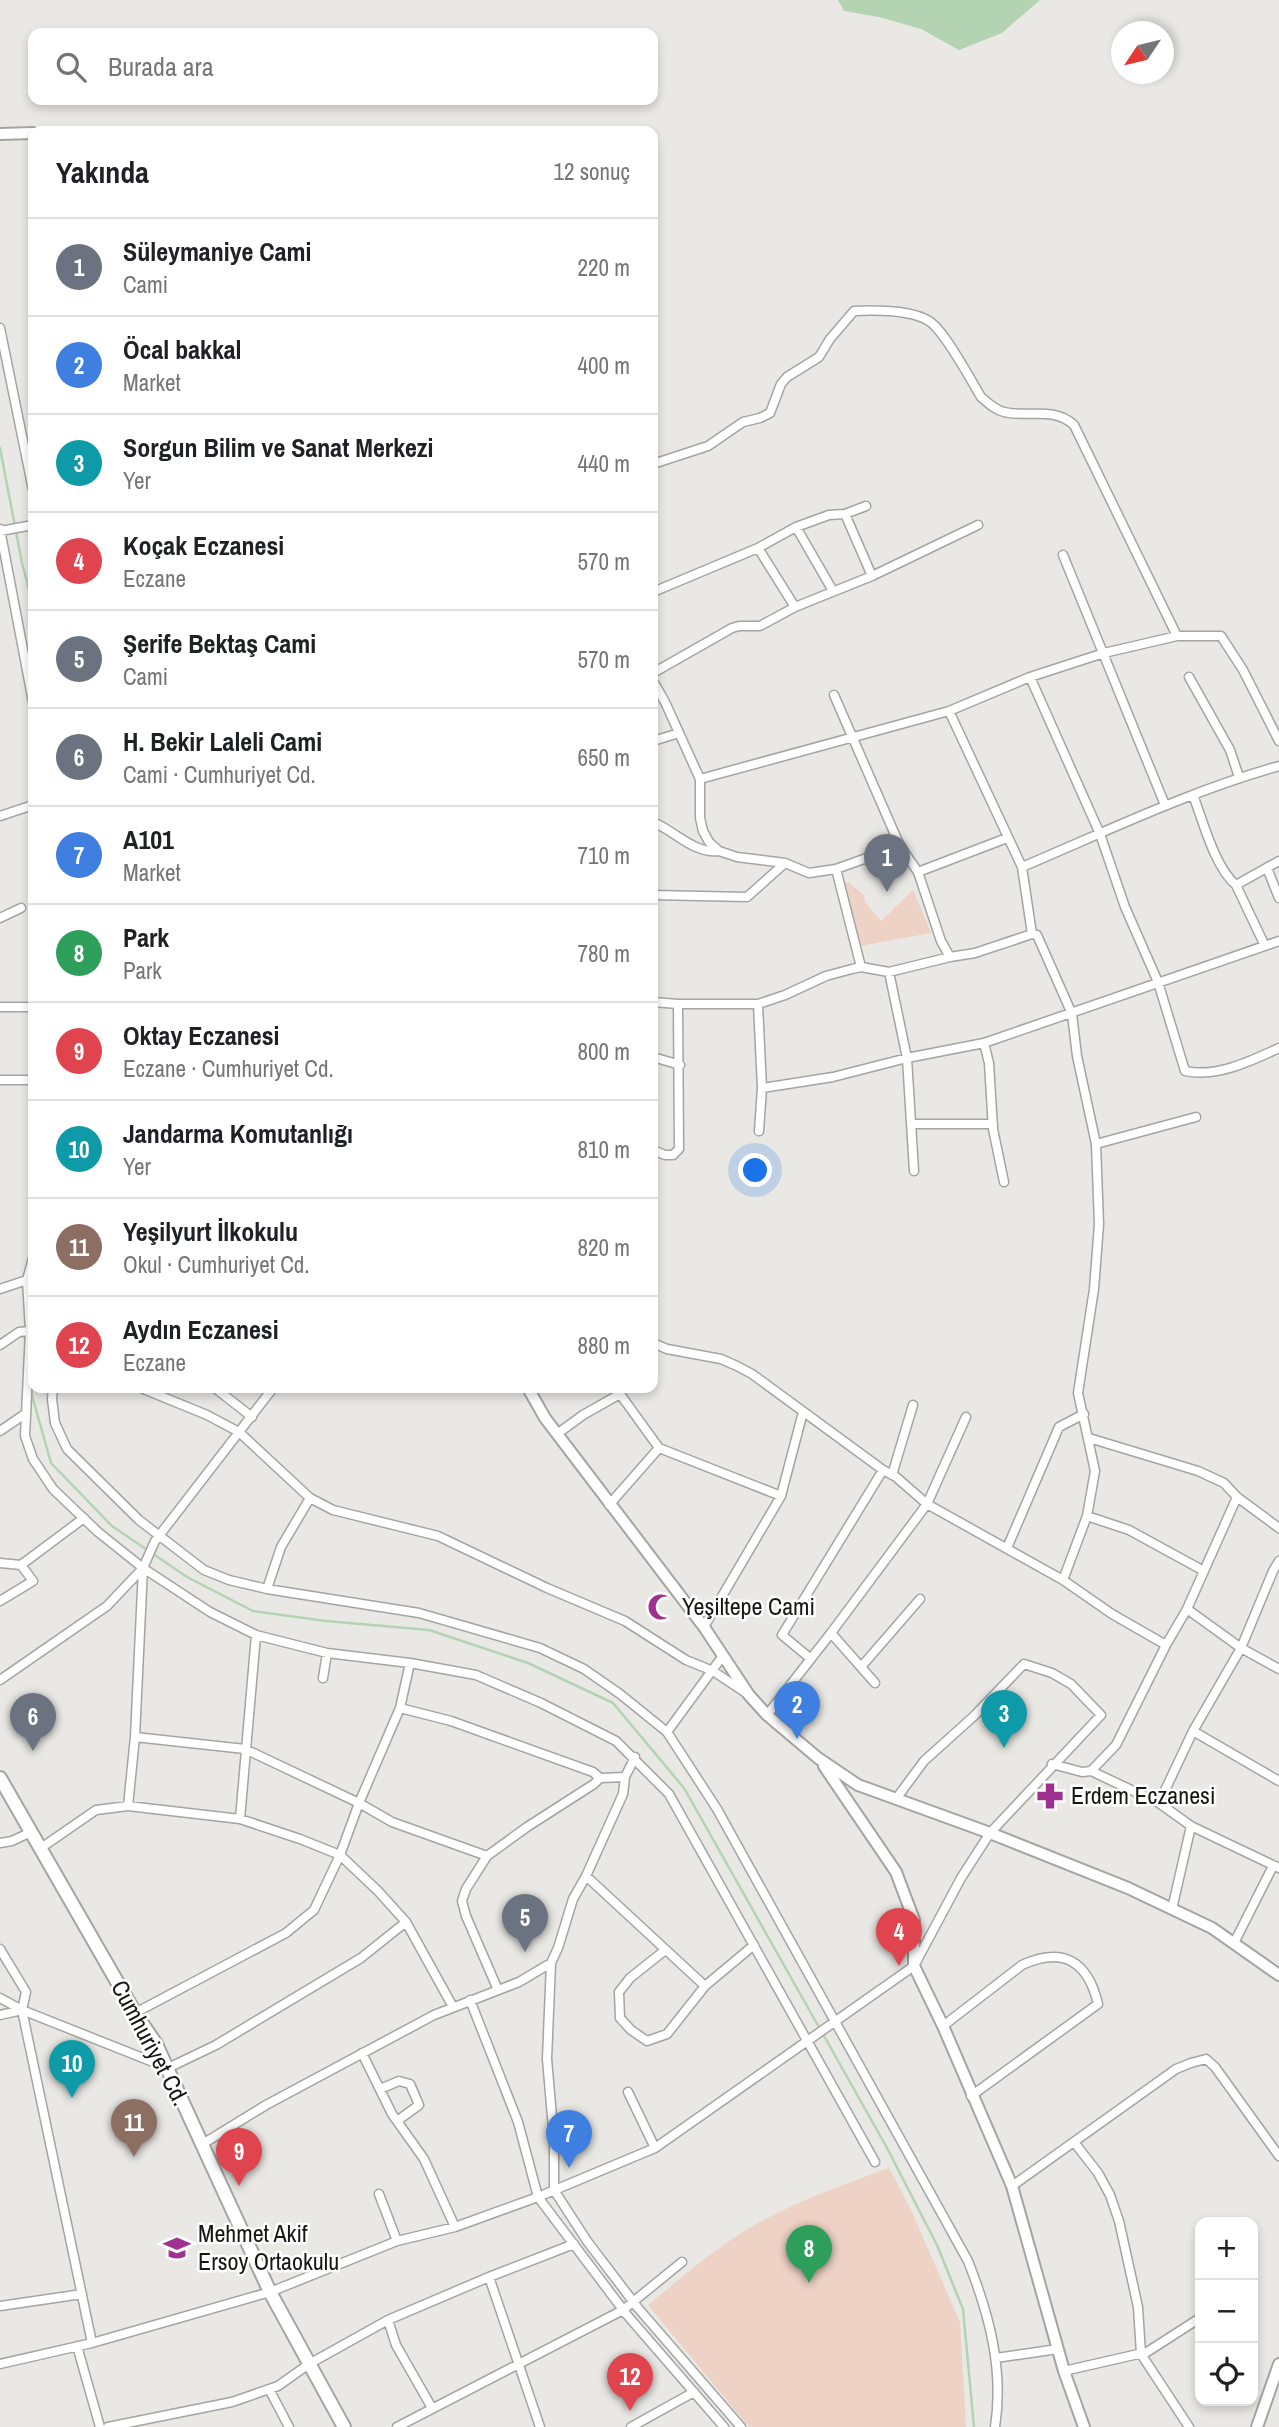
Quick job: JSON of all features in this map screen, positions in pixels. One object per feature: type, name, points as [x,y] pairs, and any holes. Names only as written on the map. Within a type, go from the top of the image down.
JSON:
[{"type":"main road","name":"Cumhuriyet Cd.","points":[[0,1778],[169,2068],[201,2145],[270,2292],[344,2427]]},
{"type":"street","points":[[0,134],[28,133]]},
{"type":"street","points":[[658,462],[708,446],[743,422],[770,413],[781,384],[787,377],[819,357],[830,339],[854,311],[883,311],[927,320],[941,334],[981,397],[989,404],[1004,412],[1059,415],[1074,425],[1177,636]]},
{"type":"street","points":[[0,328],[28,466]]},
{"type":"street","points":[[658,590],[758,548],[796,527],[866,506]]},
{"type":"street","points":[[845,514],[872,576]]},
{"type":"street","points":[[658,670],[732,628],[760,626],[795,607],[872,576],[978,525]]},
{"type":"street","points":[[28,526],[2,530],[28,674]]},
{"type":"street","points":[[796,527],[833,591]]},
{"type":"street","points":[[758,548],[795,607]]},
{"type":"street","points":[[1063,555],[1165,805]]},
{"type":"street","points":[[700,779],[949,711],[1030,677],[1104,653],[1177,636],[1221,636],[1243,670],[1279,740]]},
{"type":"street","points":[[1030,677],[1100,834],[1125,906],[1158,982],[1185,1071],[1195,1073],[1227,1069],[1279,1048]]},
{"type":"street","points":[[1189,677],[1230,750],[1239,777]]},
{"type":"street","points":[[658,691],[700,779],[700,818],[703,831],[709,842],[719,851],[737,857],[785,863],[809,873],[836,869],[900,846]]},
{"type":"street","points":[[834,695],[900,846],[918,872],[941,941],[950,957]]},
{"type":"street","points":[[949,711],[1022,867],[1032,934]]},
{"type":"street","points":[[658,739],[679,733]]},
{"type":"street","points":[[1022,867],[1165,805],[1239,777],[1279,766]]},
{"type":"street","points":[[1193,795],[1214,850],[1236,885],[1265,946]]},
{"type":"street","points":[[0,816],[28,808]]},
{"type":"street","points":[[658,824],[676,833],[696,848],[708,852],[719,851]]},
{"type":"street","points":[[918,872],[1007,838]]},
{"type":"street","points":[[1236,885],[1279,861]]},
{"type":"street","points":[[658,895],[747,897],[785,863]]},
{"type":"street","points":[[1267,868],[1279,898]]},
{"type":"street","points":[[836,869],[861,967]]},
{"type":"street","points":[[0,918],[21,908]]},
{"type":"street","points":[[658,1002],[758,1004],[827,976],[861,967],[889,972],[975,953],[1032,934],[1037,935],[1072,1014],[1077,1056],[1097,1144],[1099,1224],[1094,1289],[1078,1393],[1095,1471],[1087,1516],[1063,1580]]},
{"type":"street","points":[[762,1088],[834,1077],[907,1058],[984,1043],[1279,941]]},
{"type":"street","points":[[889,972],[907,1058],[914,1171]]},
{"type":"street","points":[[658,1152],[673,1155],[679,1149],[678,1004]]},
{"type":"street","points":[[758,1004],[762,1088],[759,1131]]},
{"type":"street","points":[[0,1007],[28,1007]]},
{"type":"street","points":[[984,1043],[989,1063],[993,1124],[1004,1181]]},
{"type":"street","points":[[658,1058],[680,1065]]},
{"type":"street","points":[[0,1080],[28,1080]]},
{"type":"street","points":[[1097,1144],[1196,1116]]},
{"type":"street","points":[[911,1124],[993,1124]]},
{"type":"street","points":[[0,1289],[28,1282]]},
{"type":"street","points":[[0,1345],[19,1332],[28,1331]]},
{"type":"street","points":[[658,1345],[721,1359],[737,1366],[892,1475],[927,1504],[1063,1580],[1112,1614],[1166,1645]]},
{"type":"street","points":[[28,1364],[25,1436],[33,1460],[53,1489],[143,1568],[210,1612],[256,1635],[327,1653],[410,1663],[476,1675],[594,1727],[635,1757],[669,1794],[875,2162]]},
{"type":"street","points":[[53,1393],[55,1423],[67,1449],[158,1539],[204,1570],[229,1580],[267,1589],[419,1613],[540,1647],[584,1669],[629,1700],[667,1732],[717,1809],[968,2261],[983,2298],[996,2358],[998,2395],[995,2427]]},
{"type":"street","points":[[153,1393],[207,1415],[239,1432],[310,1498],[333,1510],[438,1536],[547,1588],[625,1620],[686,1660],[713,1671],[748,1695]]},
{"type":"street","points":[[221,1393],[252,1417]]},
{"type":"street","points":[[0,1680],[107,1606],[143,1568],[158,1539],[269,1393]]},
{"type":"street","points":[[531,1393],[557,1434],[704,1628],[748,1695],[766,1715],[818,1758],[858,1785],[990,1833],[1128,1888],[1212,1928],[1279,1975]]},
{"type":"street","points":[[557,1434],[583,1415],[620,1394],[659,1448],[782,1496]]},
{"type":"street","points":[[892,1475],[913,1405]]},
{"type":"street","points":[[704,1628],[782,1496],[803,1412]]},
{"type":"street","points":[[1007,1548],[1059,1427],[1084,1413]]},
{"type":"street","points":[[0,1431],[25,1414]]},
{"type":"street","points":[[766,1715],[927,1504],[966,1417]]},
{"type":"street","points":[[1089,1438],[1198,1471],[1224,1483],[1237,1497],[1279,1528]]},
{"type":"street","points":[[610,1505],[659,1448]]},
{"type":"street","points":[[811,1659],[782,1635],[883,1470]]},
{"type":"street","points":[[1091,1771],[1116,1745],[1187,1609],[1237,1497]]},
{"type":"street","points":[[267,1589],[281,1548],[310,1498]]},
{"type":"street","points":[[1087,1516],[1129,1530],[1204,1571]]},
{"type":"street","points":[[0,1563],[21,1565],[84,1518]]},
{"type":"street","points":[[1158,1803],[1193,1731],[1241,1648],[1279,1561]]},
{"type":"street","points":[[0,1601],[33,1581],[21,1565]]},
{"type":"street","points":[[128,1806],[135,1737],[143,1568]]},
{"type":"street","points":[[861,1667],[920,1599]]},
{"type":"street","points":[[1187,1609],[1241,1648],[1279,1669]]},
{"type":"street","points":[[831,1633],[875,1683]]},
{"type":"street","points":[[240,1819],[256,1635]]},
{"type":"street","points":[[323,1678],[327,1653]]},
{"type":"street","points":[[667,1732],[722,1657]]},
{"type":"street","points":[[135,2013],[286,1933],[314,1910],[340,1855],[400,1708],[410,1663]]},
{"type":"street","points":[[0,2364],[92,2343],[270,2292],[397,2241],[455,2227],[538,2197],[655,2148],[914,1966],[961,1878],[990,1833],[1101,1714],[1071,1685],[1052,1673],[1024,1664],[974,1716],[924,1761],[896,1799]]},
{"type":"street","points":[[400,1708],[451,1721],[593,1772],[600,1778]]},
{"type":"street","points":[[1193,1731],[1279,1781]]},
{"type":"street","points":[[135,1737],[245,1749],[359,1803],[392,1822],[487,1856]]},
{"type":"street","points":[[635,1757],[625,1777],[623,1794],[573,1899],[551,1962],[547,2059],[554,2140],[554,2190],[587,2241],[633,2301],[741,2427]]},
{"type":"street","points":[[818,1758],[897,1872],[914,1920],[914,1966],[1012,2186],[1063,2371],[1084,2427]]},
{"type":"street","points":[[1052,1764],[1082,1772],[1091,1771],[1158,1803],[1191,1826],[1276,1867],[1234,1943]]},
{"type":"street","points":[[498,1990],[466,1916],[462,1901],[466,1889],[487,1856],[527,1827],[600,1778],[625,1777]]},
{"type":"street","points":[[41,1848],[96,1810],[128,1806],[240,1819],[300,1839],[340,1855],[378,1891],[406,1922],[453,2007]]},
{"type":"street","points":[[1172,1909],[1191,1826]]},
{"type":"street","points":[[0,1843],[12,1841],[31,1832]]},
{"type":"street","points":[[586,1876],[654,1937],[664,1951],[705,1986]]},
{"type":"street","points":[[0,1998],[22,2010],[169,2068],[216,2045],[351,1964],[406,1922]]},
{"type":"street","points":[[664,1951],[630,1978],[619,1992],[620,2018],[647,2041],[667,2034],[705,1986],[754,1945]]},
{"type":"street","points":[[0,1950],[26,1992],[22,2010],[92,2343]]},
{"type":"street","points":[[943,2026],[1022,1965],[1036,1959],[1058,1957],[1074,1961],[1093,1983],[1098,2004],[971,2096]]},
{"type":"street","points":[[201,2145],[266,2105],[362,2053],[453,2007],[519,1982],[551,1962]]},
{"type":"street","points":[[470,2000],[518,2122],[538,2197],[623,2309],[724,2427]]},
{"type":"street","points":[[0,2015],[22,2010]]},
{"type":"street","points":[[362,2053],[397,2121],[424,2159],[455,2227]]},
{"type":"street","points":[[1012,2186],[1176,2069],[1206,2059],[1215,2067],[1279,2156]]},
{"type":"street","points":[[380,2089],[399,2081],[410,2084],[419,2105],[397,2121]]},
{"type":"street","points":[[628,2092],[655,2148]]},
{"type":"street","points":[[1074,2142],[1110,2194],[1119,2221],[1138,2307],[1141,2354],[1189,2427]]},
{"type":"street","points":[[379,2194],[397,2241]]},
{"type":"street","points":[[108,2427],[232,2402],[278,2386],[309,2364],[388,2320],[574,2244]]},
{"type":"street","points":[[397,2427],[623,2309],[682,2262]]},
{"type":"street","points":[[489,2277],[540,2427]]},
{"type":"street","points":[[0,2306],[82,2294]]},
{"type":"street","points":[[388,2320],[396,2345],[432,2408]]},
{"type":"street","points":[[1063,2371],[1147,2352],[1195,2321]]},
{"type":"street","points":[[77,2346],[100,2427]]},
{"type":"street","points":[[996,2358],[1058,2349]]},
{"type":"street","points":[[1257,2427],[1279,2364]]},
{"type":"street","points":[[269,2389],[289,2427]]},
{"type":"street","points":[[631,2427],[694,2392]]},
{"type":"shaded area","points":[[838,0],[1040,0],[1002,33],[959,50],[921,29],[879,17],[844,11]]},
{"type":"shaded area","points":[[848,882],[864,895],[865,902],[881,921],[913,890],[931,933],[860,946],[844,883]]},
{"type":"shaded area","points":[[889,2168],[911,2210],[960,2322],[966,2427],[749,2427],[648,2305],[711,2254],[751,2227],[801,2202]]},
{"type":"waterway","points":[[0,448],[28,586]]},
{"type":"waterway","points":[[31,1393],[51,1463],[112,1526],[187,1577],[253,1611],[326,1621],[429,1630],[528,1663],[613,1703],[684,1788],[820,2029]]},
{"type":"waterway","points":[[823,2034],[887,2148],[937,2245],[963,2309],[974,2427]]},
{"type":"place","name":"Süleymaniye Cami","points":[[887,892]]},
{"type":"place","name":"Yeşiltepe Cami","points":[[661,1607]]},
{"type":"place","name":"Öcal bakkal","points":[[797,1739]]},
{"type":"place","name":"Sorgun Bilim ve Sanat Merkezi","points":[[1004,1748]]},
{"type":"place","name":"H. Bekir Laleli Cami","points":[[33,1751]]},
{"type":"place","name":"Erdem Eczanesi","points":[[1050,1796]]},
{"type":"place","name":"Şerife Bektaş Cami","points":[[525,1952]]},
{"type":"place","name":"Koçak Eczanesi","points":[[899,1966]]},
{"type":"place","name":"Jandarma Komutanlığı","points":[[72,2098]]},
{"type":"place","name":"Yeşilyurt İlkokulu","points":[[134,2157]]},
{"type":"place","name":"A101","points":[[569,2168]]},
{"type":"place","name":"Oktay Eczanesi","points":[[239,2186]]},
{"type":"place","name":"Mehmet Akif Ersoy Ortaokulu","points":[[177,2248]]},
{"type":"place","name":"Park","points":[[809,2283]]},
{"type":"place","name":"Aydın Eczanesi","points":[[630,2411]]}]
